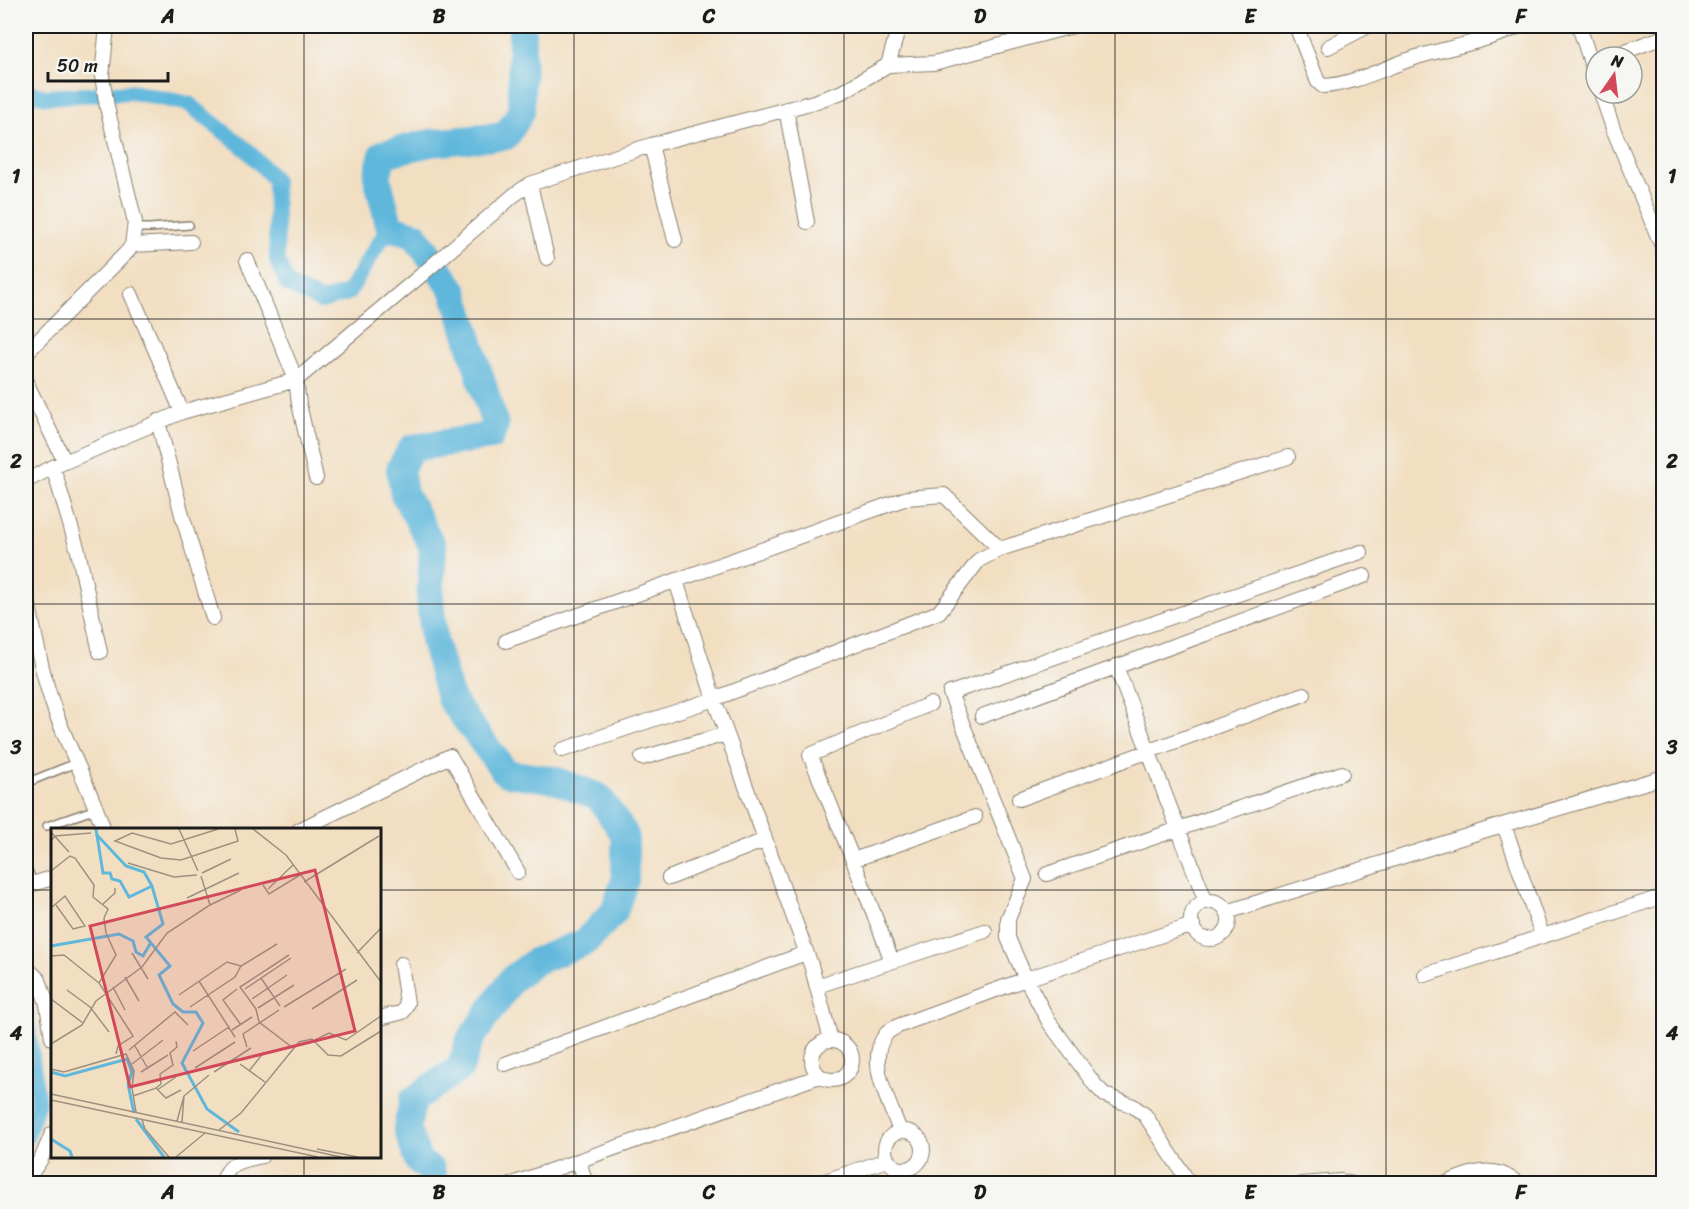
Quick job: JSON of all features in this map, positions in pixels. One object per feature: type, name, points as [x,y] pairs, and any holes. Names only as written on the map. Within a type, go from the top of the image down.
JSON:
[{"type":"street","points":[[26,352],[132,245],[135,228],[133,208],[107,107],[102,75],[107,26]]},
{"type":"street","points":[[888,65],[899,26]]},
{"type":"street","points":[[26,481],[59,464],[182,412],[296,380],[419,278],[514,195],[530,184],[651,145],[814,102],[842,92],[888,65],[934,63],[1073,26]]},
{"type":"street","points":[[1296,26],[1318,82],[1323,86],[1343,83],[1416,58],[1499,35],[1520,26]]},
{"type":"street","points":[[1328,47],[1368,26]]},
{"type":"street","points":[[1579,26],[1587,45]]},
{"type":"street","points":[[1642,45],[1664,37]]},
{"type":"street","points":[[1605,105],[1664,251]]},
{"type":"street","points":[[786,109],[807,222]]},
{"type":"street","points":[[651,145],[675,240]]},
{"type":"street","points":[[530,184],[547,258]]},
{"type":"street","points":[[132,245],[191,242]]},
{"type":"street","points":[[247,260],[296,380],[299,404],[316,478]]},
{"type":"street","points":[[131,294],[182,412]]},
{"type":"street","points":[[26,382],[59,464],[100,652]]},
{"type":"street","points":[[158,421],[182,515],[213,618]]},
{"type":"street","points":[[562,750],[714,699],[939,612],[979,560],[1000,549],[1288,458]]},
{"type":"street","points":[[506,641],[907,498],[944,495],[1000,549]]},
{"type":"street","points":[[1190,1184],[1145,1115],[1133,1106],[1105,1095],[1095,1085],[1049,1022],[1026,979],[1008,938],[1008,919],[1025,879],[950,693],[1361,552]]},
{"type":"street","points":[[982,716],[1364,576]]},
{"type":"street","points":[[676,580],[726,734],[806,953],[831,1040]]},
{"type":"street","points":[[26,590],[43,670],[55,710],[104,828]]},
{"type":"street","points":[[1116,666],[1206,902]]},
{"type":"street","points":[[1019,799],[1304,694]]},
{"type":"street","points":[[892,962],[854,860],[810,755],[930,704]]},
{"type":"street","points":[[642,758],[726,734]]},
{"type":"street","points":[[303,828],[450,756],[518,872]]},
{"type":"street","points":[[1047,874],[1342,773]]},
{"type":"street","points":[[1227,912],[1664,777]]},
{"type":"street","points":[[854,860],[975,817]]},
{"type":"street","points":[[1504,825],[1542,935]]},
{"type":"street","points":[[669,878],[765,840]]},
{"type":"street","points":[[29,885],[51,878]]},
{"type":"street","points":[[1425,975],[1664,896]]},
{"type":"street","points":[[1206,902],[1218,903],[1227,912],[1229,918],[1226,930],[1216,938],[1210,939],[1199,935],[1192,925],[1193,913],[1200,904],[1206,902]]},
{"type":"street","points":[[900,1131],[878,1074],[877,1059],[881,1044],[888,1032],[903,1024],[1026,979],[1192,925]]},
{"type":"street","points":[[817,986],[986,931]]},
{"type":"street","points":[[505,1064],[806,953]]},
{"type":"street","points":[[381,1018],[403,1012],[407,1003],[401,964]]},
{"type":"street","points":[[26,967],[39,980],[47,1004],[51,1031]]},
{"type":"street","points":[[831,1040],[844,1044],[852,1054],[848,1073],[836,1080],[820,1076],[812,1063],[812,1056],[819,1045],[831,1040]]},
{"type":"street","points":[[512,1184],[820,1076]]},
{"type":"street","points":[[900,1131],[913,1133],[922,1143],[922,1156],[919,1162],[908,1169],[896,1168],[886,1160],[884,1148],[894,1133],[900,1131]]},
{"type":"street","points":[[26,1181],[41,1159],[51,1136]]},
{"type":"street","points":[[222,1184],[229,1167],[239,1161],[253,1158]]},
{"type":"street","points":[[816,1184],[886,1160]]},
{"type":"street","points":[[579,1161],[586,1184]]},
{"type":"street","points":[[552,1170],[557,1184]]},
{"type":"street","points":[[1444,1184],[1475,1172],[1502,1174],[1520,1184]]},
{"type":"street","points":[[1301,1184],[1341,1181],[1352,1184]]},
{"type":"lane","points":[[135,228],[189,225]]},
{"type":"lane","points":[[26,783],[76,763]]},
{"type":"lane","points":[[47,826],[97,809]]},
{"type":"lane","points":[[26,865],[29,885]]},
{"type":"waterway","points":[[434,1184],[431,1170],[418,1161],[407,1128],[413,1100],[460,1068],[470,1040],[512,979],[536,961],[585,942],[614,912],[625,880],[625,835],[599,797],[555,780],[506,773],[451,700],[434,641],[430,598],[433,547],[404,494],[400,469],[412,448],[491,436],[495,425],[454,291],[415,235],[390,228],[377,177],[383,154],[430,143],[506,136],[521,112],[522,26]]},
{"type":"waterway","points":[[26,92],[46,97],[132,92],[189,104],[247,150],[275,180],[277,260],[287,284],[321,301],[348,293],[390,228]]},
{"type":"waterway","points":[[26,1013],[38,1103],[26,1138]]}]
